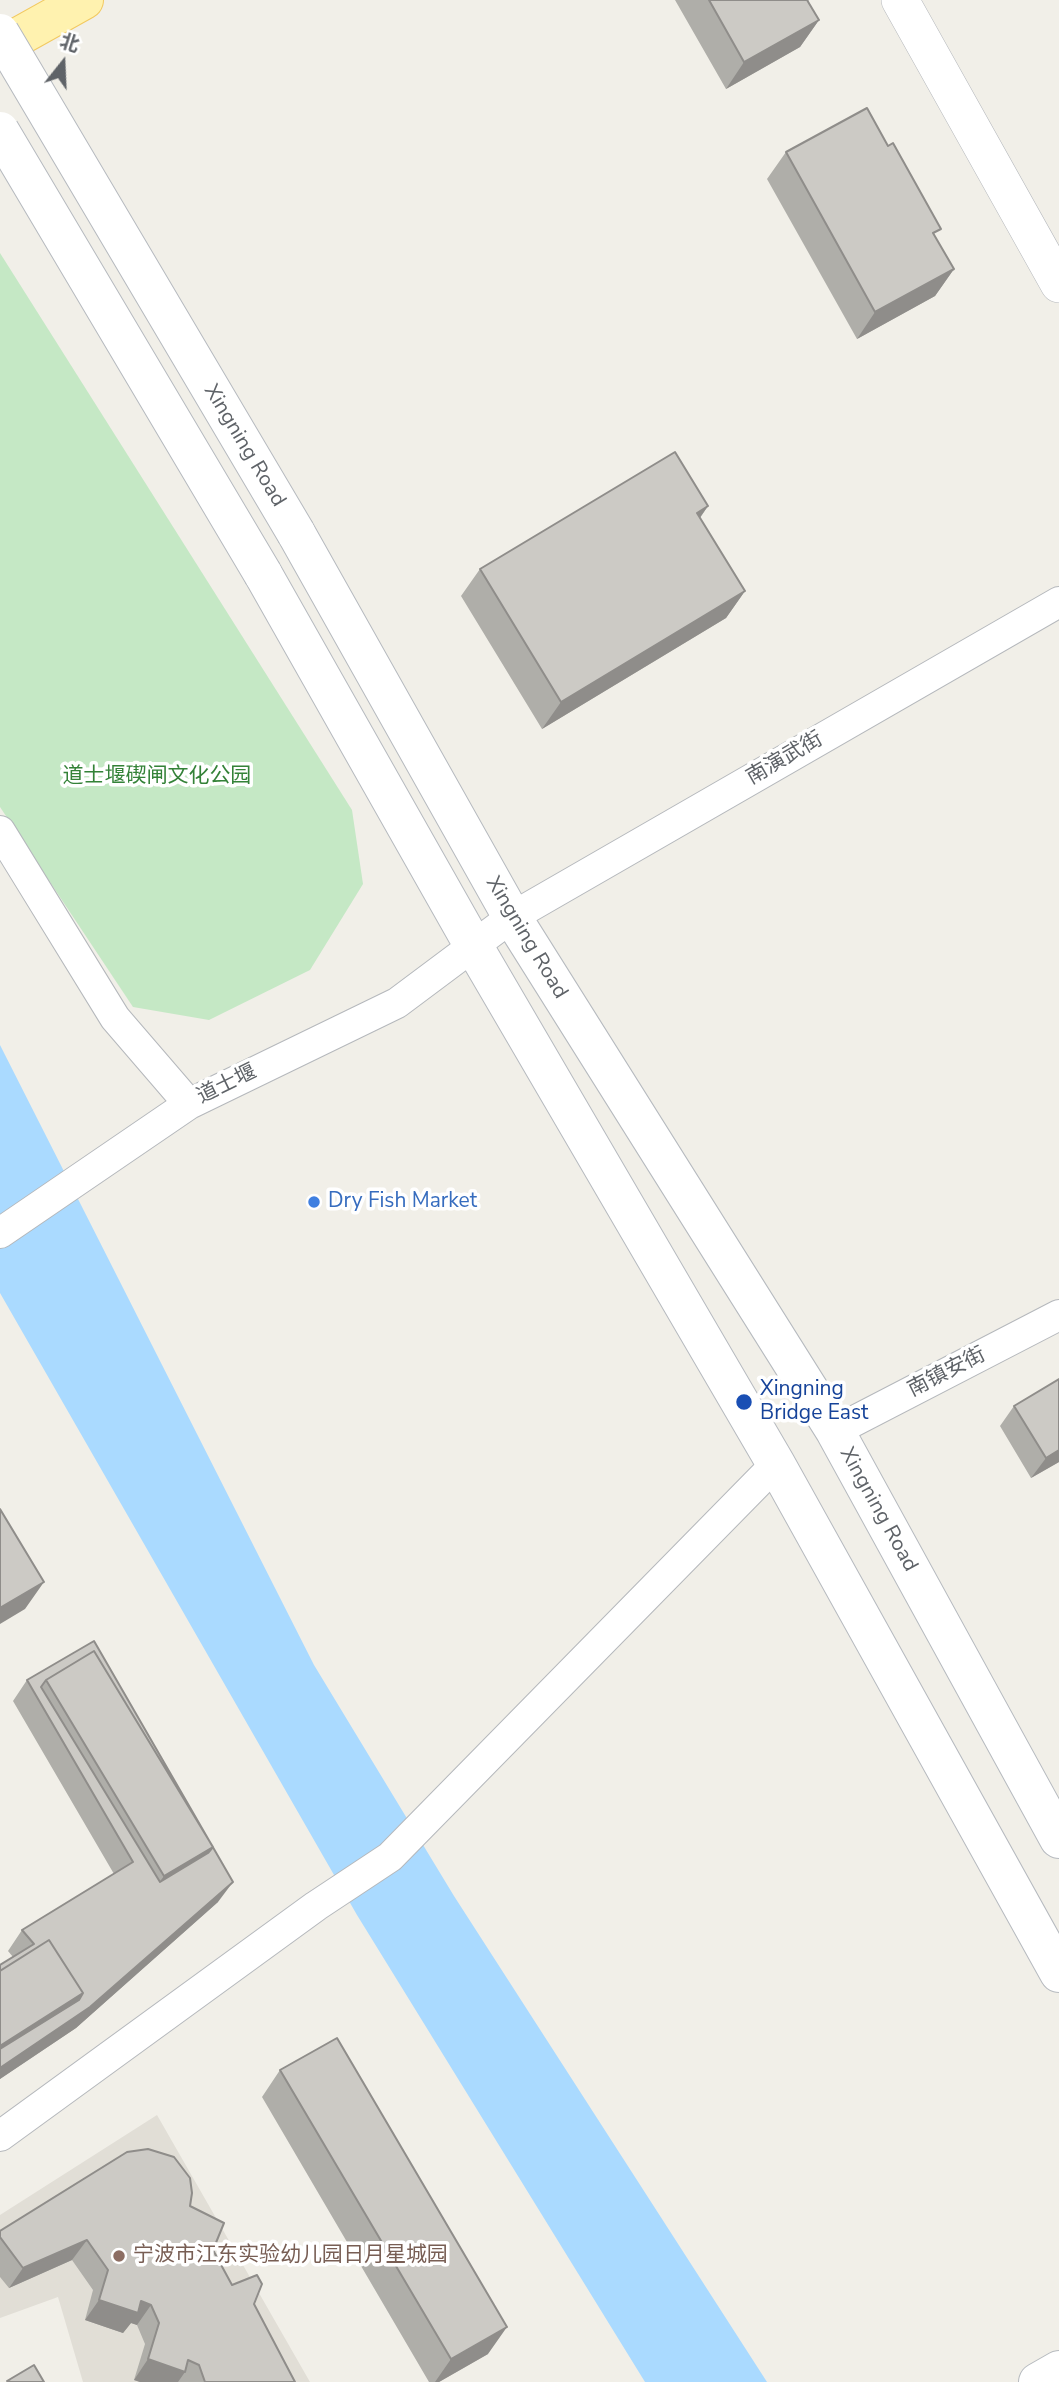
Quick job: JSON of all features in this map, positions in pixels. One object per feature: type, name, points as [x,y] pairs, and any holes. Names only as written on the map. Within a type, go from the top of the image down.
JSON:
[{"type":"main road","points":[[0,47],[84,0]]},
{"type":"main road","name":"Xingning Road","points":[[0,33],[296,533],[512,917],[835,1431],[1059,1839]]},
{"type":"main road","points":[[0,131],[262,574],[472,945],[776,1464],[1059,1973]]},
{"type":"main road","points":[[1038,2382],[1059,2370]]},
{"type":"street","points":[[900,0],[1059,284]]},
{"type":"street","name":"南演武街","points":[[512,917],[1059,601]]},
{"type":"street","name":"道士堰","points":[[0,831],[115,1017],[189,1104],[397,1003],[512,917]]},
{"type":"street","points":[[0,1233],[189,1104]]},
{"type":"street","name":"南镇安街","points":[[835,1431],[1059,1315]]},
{"type":"street","points":[[0,2136],[316,1906],[390,1857],[776,1464]]},
{"type":"shaded area","name":"宁波市江东实验幼儿园日月星城园","points":[[157,2115],[310,2382],[83,2382],[58,2297],[0,2318],[0,2215]]},
{"type":"green space","name":"道士堰碶闸文化公园","points":[[0,253],[352,810],[363,884],[310,970],[209,1020],[133,1007],[0,807]]},
{"type":"water","points":[[0,1045],[314,1665],[454,1896],[767,2382],[645,2382],[357,1915],[0,1293]]},
{"type":"building","points":[[709,0],[807,0],[819,20],[744,62]]},
{"type":"building","points":[[867,108],[888,146],[893,143],[941,229],[933,233],[954,269],[875,312],[786,152]]},
{"type":"building","points":[[675,452],[708,506],[697,513],[745,591],[561,702],[480,569]]},
{"type":"building","points":[[1059,1379],[1059,1450],[1046,1458],[1014,1406]]},
{"type":"building","points":[[0,1509],[44,1582],[0,1608]]},
{"type":"building","points":[[94,1641],[209,1841],[94,1651],[46,1680],[41,1687],[160,1882],[208,1853],[213,1847],[233,1882],[90,2007],[0,2068],[0,2049],[79,2000],[83,1993],[49,1940],[0,1971],[0,1965],[34,1944],[22,1930],[133,1862],[27,1680]]},
{"type":"building","points":[[94,1651],[213,1847],[164,1876],[46,1680]]},
{"type":"building","points":[[49,1940],[83,1993],[0,2046],[0,1971]]},
{"type":"building","points":[[337,2038],[507,2327],[451,2359],[280,2070]]},
{"type":"building","name":"宁波市江东实验幼儿园日月星城园","points":[[148,2149],[174,2157],[190,2178],[190,2206],[224,2223],[213,2250],[232,2285],[257,2275],[262,2284],[254,2304],[295,2382],[205,2382],[199,2365],[188,2360],[185,2372],[148,2359],[159,2323],[151,2305],[141,2301],[138,2313],[99,2300],[108,2270],[87,2240],[23,2268],[0,2237],[0,2231],[127,2152]]},
{"type":"building","points":[[34,2365],[44,2382],[7,2381]]},
{"type":"place","name":"Dry Fish Market","points":[[314,1202]]},
{"type":"place","name":"Xingning Bridge East","points":[[744,1402]]},
{"type":"place","name":"宁波市江东实验幼儿园日月星城园","points":[[119,2256]]}]
